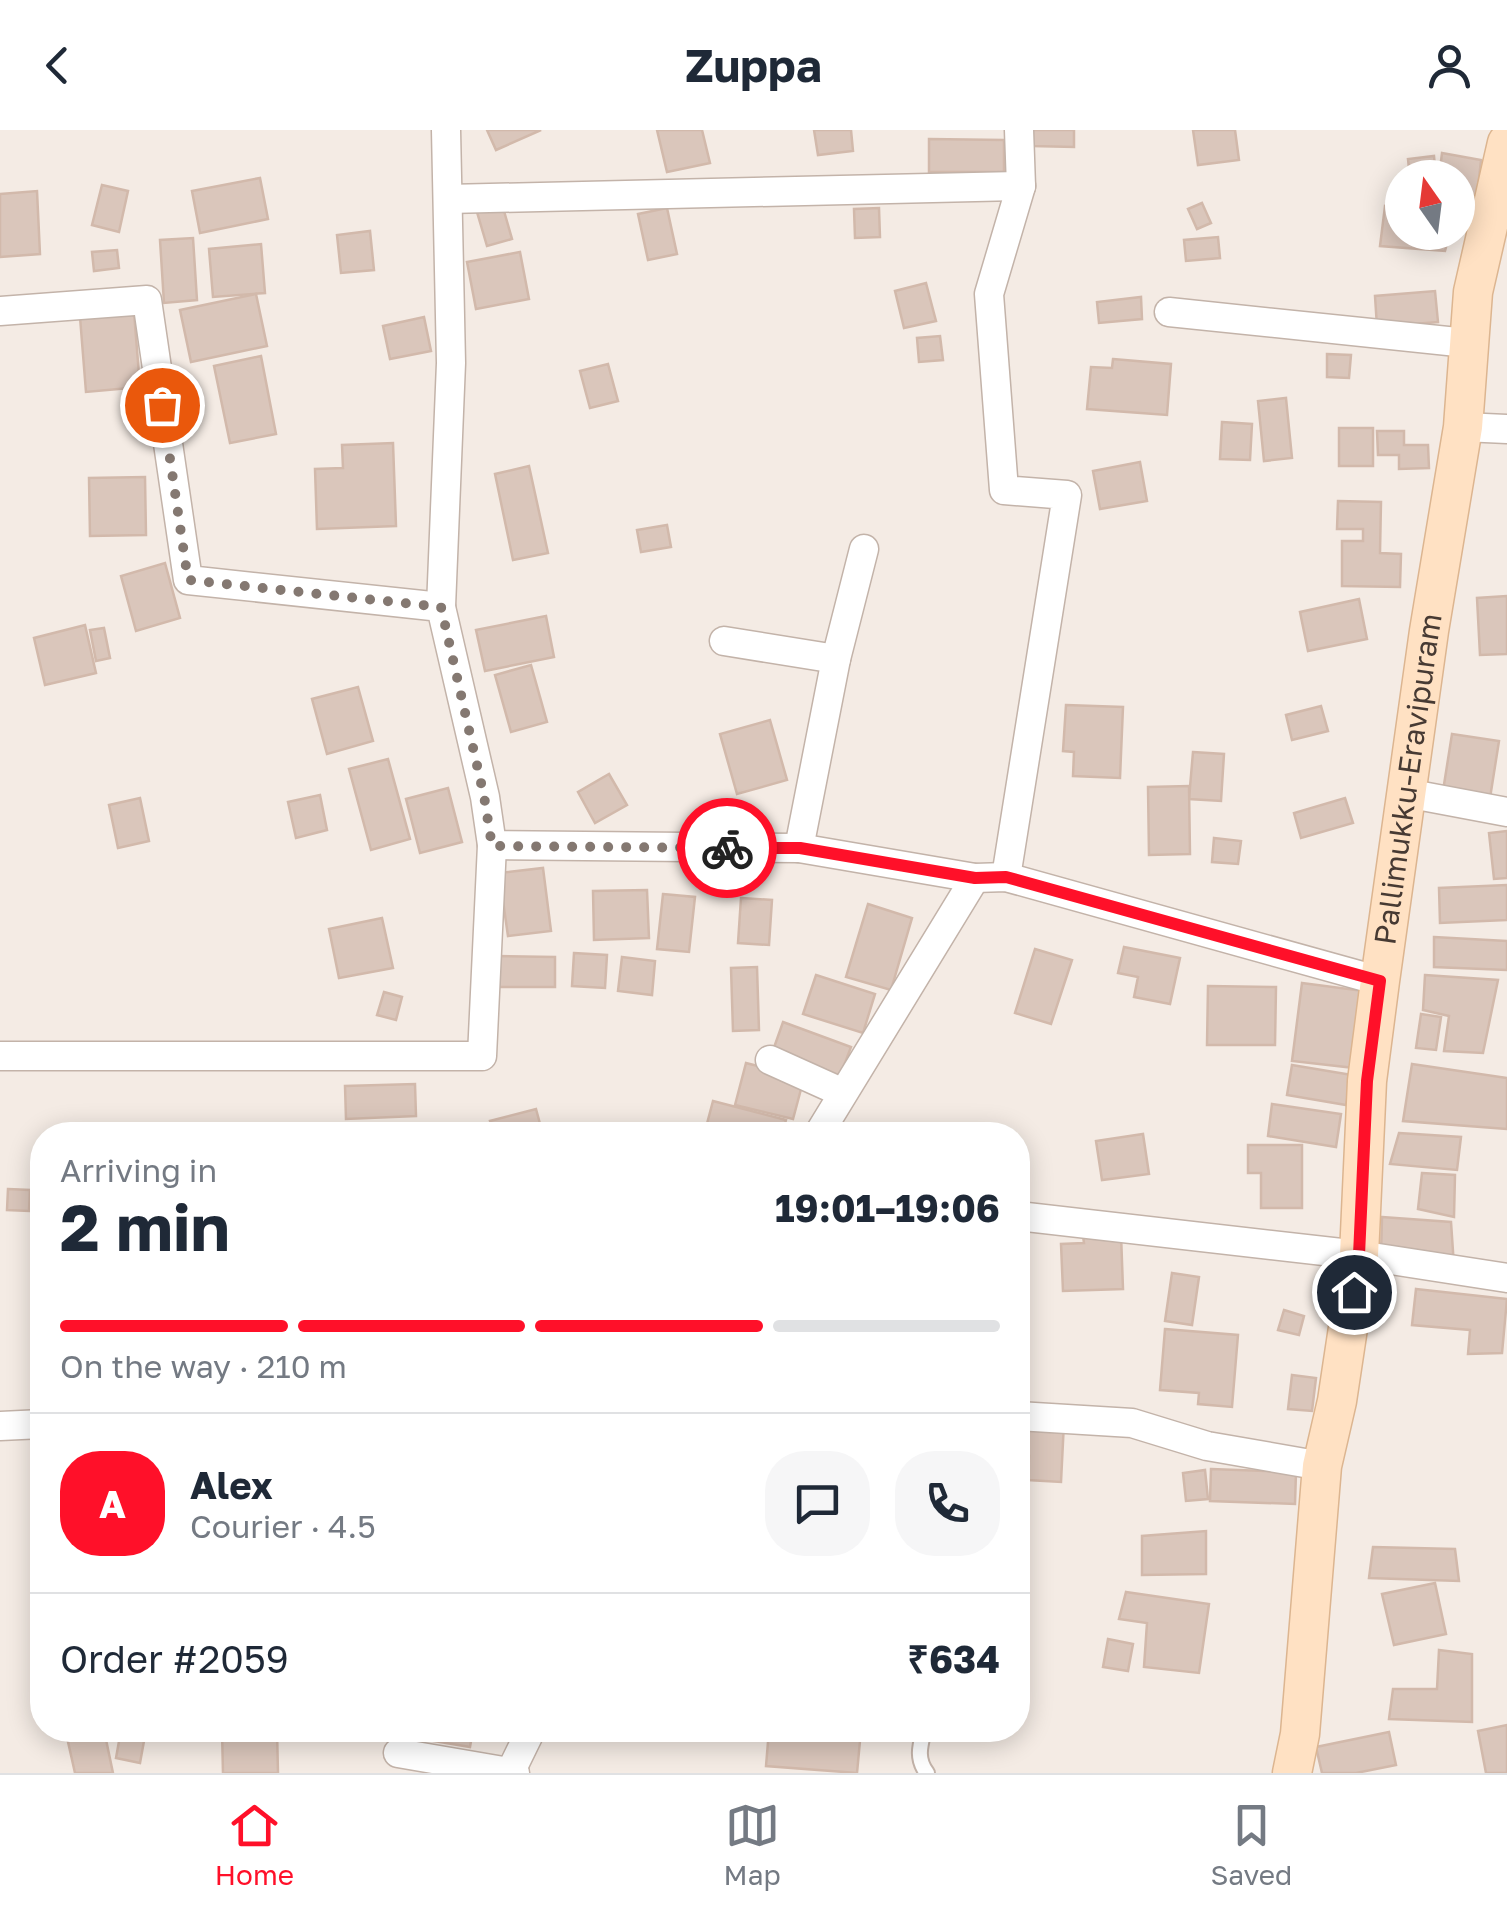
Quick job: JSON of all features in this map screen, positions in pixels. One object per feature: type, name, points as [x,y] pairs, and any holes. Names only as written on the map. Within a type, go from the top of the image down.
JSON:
[{"type":"main road","name":"Pallimukku-Eravipuram","points":[[1292,1773],[1300,1734],[1322,1466],[1337,1401],[1359,1255],[1367,1081],[1380,981],[1463,428],[1473,292],[1507,143]]},
{"type":"street","points":[[0,1056],[482,1056],[492,846],[441,607],[451,363],[446,130]]},
{"type":"street","points":[[1006,877],[1067,495],[1004,490],[989,294],[1020,186],[1019,130]]},
{"type":"street","points":[[448,199],[1020,186]]},
{"type":"street","points":[[0,312],[147,300],[188,580],[441,607]]},
{"type":"street","points":[[1170,312],[1467,343]]},
{"type":"street","points":[[1463,428],[1507,429]]},
{"type":"street","points":[[800,848],[836,659],[864,549]]},
{"type":"street","points":[[724,641],[836,659]]},
{"type":"street","points":[[1406,793],[1507,812]]},
{"type":"street","points":[[492,846],[800,848],[975,878],[1006,877],[1380,981]]},
{"type":"street","points":[[825,1122],[975,878]]},
{"type":"street","points":[[770,1060],[842,1092]]},
{"type":"street","points":[[1030,1217],[1359,1255],[1507,1278]]},
{"type":"street","points":[[1030,1417],[1132,1422],[1206,1446],[1322,1466]]},
{"type":"street","points":[[0,1426],[30,1425]]},
{"type":"street","points":[[398,1753],[512,1773],[525,1742]]},
{"type":"lane","points":[[921,1742],[918,1752],[927,1773]]},
{"type":"building","points":[[487,130],[541,130],[496,150]]},
{"type":"building","points":[[657,130],[702,130],[710,163],[667,172]]},
{"type":"building","points":[[814,130],[851,130],[853,151],[818,155]]},
{"type":"building","points":[[1032,130],[1074,130],[1074,147],[1032,146]]},
{"type":"building","points":[[1193,130],[1235,130],[1239,160],[1198,165]]},
{"type":"building","points":[[929,139],[1004,140],[1004,172],[929,172]]},
{"type":"building","points":[[1442,153],[1481,160],[1477,198],[1475,160],[1441,160]]},
{"type":"building","points":[[1434,156],[1434,160],[1408,160]]},
{"type":"building","points":[[260,178],[268,219],[200,233],[192,191]]},
{"type":"building","points":[[102,185],[128,191],[119,232],[92,225]]},
{"type":"building","points":[[37,191],[40,254],[0,257],[0,194]]},
{"type":"building","points":[[1202,203],[1211,223],[1197,229],[1188,209]]},
{"type":"building","points":[[502,204],[512,239],[487,246],[477,212]]},
{"type":"building","points":[[1385,206],[1385,246],[1380,246]]},
{"type":"building","points":[[667,208],[677,254],[648,260],[638,214]]},
{"type":"building","points":[[879,208],[880,237],[855,238],[854,209]]},
{"type":"building","points":[[370,231],[374,270],[341,273],[337,235]]},
{"type":"building","points":[[1218,237],[1220,258],[1186,261],[1184,240]]},
{"type":"building","points":[[193,238],[197,300],[164,303],[160,240]]},
{"type":"building","points":[[261,244],[265,293],[213,297],[209,249]]},
{"type":"building","points":[[117,250],[119,268],[94,271],[92,252]]},
{"type":"building","points":[[520,252],[529,299],[476,309],[467,262]]},
{"type":"building","points":[[926,283],[936,321],[904,328],[895,291]]},
{"type":"building","points":[[1435,291],[1438,322],[1377,327],[1375,296]]},
{"type":"building","points":[[256,294],[267,346],[191,362],[180,310]]},
{"type":"building","points":[[1141,297],[1142,319],[1099,323],[1097,302]]},
{"type":"building","points":[[134,312],[140,387],[86,392],[80,317]]},
{"type":"building","points":[[424,317],[431,351],[390,359],[383,326]]},
{"type":"building","points":[[940,336],[943,360],[919,362],[917,338]]},
{"type":"building","points":[[1327,354],[1351,355],[1349,378],[1327,377]]},
{"type":"building","points":[[261,356],[276,434],[230,443],[214,366]]},
{"type":"building","points":[[1113,359],[1171,364],[1167,415],[1087,409],[1091,367],[1112,368]]},
{"type":"building","points":[[608,364],[618,401],[590,408],[580,371]]},
{"type":"building","points":[[1286,398],[1292,458],[1264,461],[1258,401]]},
{"type":"building","points":[[1222,422],[1252,424],[1250,460],[1220,459]]},
{"type":"building","points":[[1339,428],[1373,428],[1373,466],[1339,466]]},
{"type":"building","points":[[1377,431],[1404,431],[1404,445],[1428,445],[1429,468],[1399,469],[1399,455],[1378,455]]},
{"type":"building","points":[[393,443],[396,526],[317,529],[315,469],[343,468],[342,445]]},
{"type":"building","points":[[1140,462],[1147,501],[1100,509],[1093,471]]},
{"type":"building","points":[[529,466],[548,553],[513,560],[495,474]]},
{"type":"building","points":[[145,477],[146,535],[90,536],[89,478]]},
{"type":"building","points":[[1338,501],[1381,502],[1380,553],[1401,554],[1400,587],[1342,586],[1342,541],[1363,541],[1363,529],[1337,529]]},
{"type":"building","points":[[667,525],[671,547],[641,552],[637,530]]},
{"type":"building","points":[[165,563],[180,618],[136,631],[121,576]]},
{"type":"building","points":[[1507,596],[1507,654],[1480,655],[1477,598]]},
{"type":"building","points":[[1359,599],[1367,639],[1308,651],[1300,612]]},
{"type":"building","points":[[546,616],[554,657],[485,671],[476,630]]},
{"type":"building","points":[[85,625],[96,673],[45,685],[34,638]]},
{"type":"building","points":[[104,628],[110,658],[96,661],[90,630]]},
{"type":"building","points":[[531,665],[547,722],[511,732],[495,675]]},
{"type":"building","points":[[358,687],[373,741],[327,754],[312,699]]},
{"type":"building","points":[[1066,705],[1123,707],[1120,778],[1073,776],[1074,752],[1063,751]]},
{"type":"building","points":[[1321,706],[1328,731],[1292,740],[1286,715]]},
{"type":"building","points":[[770,720],[787,780],[737,794],[720,734]]},
{"type":"building","points":[[1452,734],[1499,741],[1490,798],[1443,791]]},
{"type":"building","points":[[1193,752],[1224,754],[1221,801],[1189,799]]},
{"type":"building","points":[[388,759],[410,839],[371,850],[349,769]]},
{"type":"building","points":[[609,774],[627,805],[595,823],[578,792]]},
{"type":"building","points":[[1189,786],[1190,854],[1149,855],[1148,787]]},
{"type":"building","points":[[448,788],[462,842],[420,853],[406,799]]},
{"type":"building","points":[[320,795],[327,830],[296,838],[288,802]]},
{"type":"building","points":[[140,798],[149,841],[118,848],[109,805]]},
{"type":"building","points":[[1345,798],[1353,823],[1301,838],[1294,813]]},
{"type":"building","points":[[1507,831],[1507,878],[1494,879],[1489,833]]},
{"type":"building","points":[[1214,838],[1241,841],[1238,864],[1212,862]]},
{"type":"building","points":[[543,868],[551,931],[508,936],[499,873]]},
{"type":"building","points":[[1507,885],[1507,920],[1440,923],[1439,888]]},
{"type":"building","points":[[647,890],[649,938],[594,940],[593,891]]},
{"type":"building","points":[[663,894],[695,897],[689,952],[657,949]]},
{"type":"building","points":[[741,898],[772,900],[769,945],[738,943]]},
{"type":"building","points":[[868,904],[912,918],[891,990],[846,977]]},
{"type":"building","points":[[382,918],[393,968],[339,978],[329,929]]},
{"type":"building","points":[[1434,937],[1507,941],[1507,970],[1434,967]]},
{"type":"building","points":[[1124,947],[1180,958],[1170,1004],[1134,997],[1138,977],[1118,973]]},
{"type":"building","points":[[1035,949],[1072,960],[1051,1024],[1015,1013]]},
{"type":"building","points":[[574,953],[607,955],[605,988],[572,986]]},
{"type":"building","points":[[497,956],[555,957],[555,987],[496,987]]},
{"type":"building","points":[[622,957],[655,961],[652,995],[618,991]]},
{"type":"building","points":[[757,967],[759,1030],[733,1031],[731,968]]},
{"type":"building","points":[[816,975],[875,994],[863,1033],[803,1014]]},
{"type":"building","points":[[1425,975],[1498,980],[1483,1053],[1444,1051],[1449,1016],[1423,1010]]},
{"type":"building","points":[[1302,983],[1364,991],[1355,1068],[1292,1061]]},
{"type":"building","points":[[1208,986],[1276,987],[1275,1045],[1207,1045]]},
{"type":"building","points":[[384,992],[402,997],[396,1020],[377,1015]]},
{"type":"building","points":[[1421,1014],[1441,1017],[1436,1050],[1416,1048]]},
{"type":"building","points":[[783,1022],[851,1047],[839,1079],[771,1056]]},
{"type":"building","points":[[746,1063],[804,1078],[793,1119],[735,1105]]},
{"type":"building","points":[[1412,1064],[1507,1078],[1507,1129],[1403,1121]]},
{"type":"building","points":[[1292,1065],[1352,1075],[1346,1105],[1287,1095]]},
{"type":"building","points":[[415,1084],[416,1116],[346,1119],[345,1086]]},
{"type":"building","points":[[713,1101],[786,1120],[785,1122],[707,1122]]},
{"type":"building","points":[[1272,1104],[1341,1114],[1336,1147],[1268,1136]]},
{"type":"building","points":[[536,1109],[540,1122],[490,1122]]},
{"type":"building","points":[[1399,1133],[1461,1137],[1457,1170],[1390,1164]]},
{"type":"building","points":[[1143,1134],[1149,1174],[1102,1180],[1096,1141]]},
{"type":"building","points":[[1248,1145],[1302,1145],[1302,1208],[1261,1208],[1261,1173],[1248,1173]]},
{"type":"building","points":[[1422,1173],[1455,1175],[1454,1217],[1418,1209]]},
{"type":"building","points":[[8,1189],[30,1190],[29,1211],[7,1210]]},
{"type":"building","points":[[1382,1217],[1451,1222],[1454,1266],[1381,1255]]},
{"type":"building","points":[[1121,1234],[1123,1289],[1063,1291],[1061,1244],[1084,1243],[1083,1236]]},
{"type":"building","points":[[1172,1273],[1199,1277],[1192,1325],[1165,1321]]},
{"type":"building","points":[[1416,1289],[1507,1299],[1502,1353],[1468,1354],[1470,1330],[1412,1325]]},
{"type":"building","points":[[1284,1310],[1304,1316],[1299,1335],[1278,1330]]},
{"type":"building","points":[[1165,1329],[1238,1335],[1232,1407],[1198,1404],[1199,1393],[1160,1390]]},
{"type":"building","points":[[1292,1375],[1316,1378],[1312,1411],[1288,1409]]},
{"type":"building","points":[[1030,1421],[1064,1422],[1061,1482],[1030,1480]]},
{"type":"building","points":[[1211,1469],[1296,1472],[1295,1504],[1210,1501]]},
{"type":"building","points":[[1205,1470],[1208,1499],[1186,1501],[1183,1473]]},
{"type":"building","points":[[1206,1531],[1206,1574],[1142,1575],[1142,1536]]},
{"type":"building","points":[[1373,1547],[1455,1549],[1459,1581],[1369,1578]]},
{"type":"building","points":[[1435,1583],[1446,1634],[1394,1645],[1382,1594]]},
{"type":"building","points":[[1126,1592],[1209,1604],[1199,1673],[1144,1667],[1147,1623],[1119,1619]]},
{"type":"building","points":[[1108,1639],[1133,1644],[1128,1671],[1103,1667]]},
{"type":"building","points":[[1439,1650],[1472,1654],[1472,1722],[1389,1719],[1393,1689],[1437,1689]]},
{"type":"building","points":[[1507,1725],[1507,1773],[1486,1773],[1478,1731]]},
{"type":"building","points":[[1389,1732],[1396,1765],[1356,1773],[1322,1773],[1316,1747]]},
{"type":"building","points":[[68,1742],[107,1742],[113,1773],[75,1773]]},
{"type":"building","points":[[119,1742],[144,1742],[140,1763],[116,1758]]},
{"type":"building","points":[[222,1742],[277,1742],[278,1773],[223,1773]]},
{"type":"building","points":[[440,1742],[471,1742],[470,1747]]},
{"type":"building","points":[[768,1742],[860,1742],[857,1773],[766,1766]]},
{"type":"way so far","points":[[162,405],[188,580],[441,607],[492,846],[727,848]]},
{"type":"route","points":[[727,848],[800,848],[975,878],[1006,877],[1380,981],[1367,1081],[1354,1292]]}]
